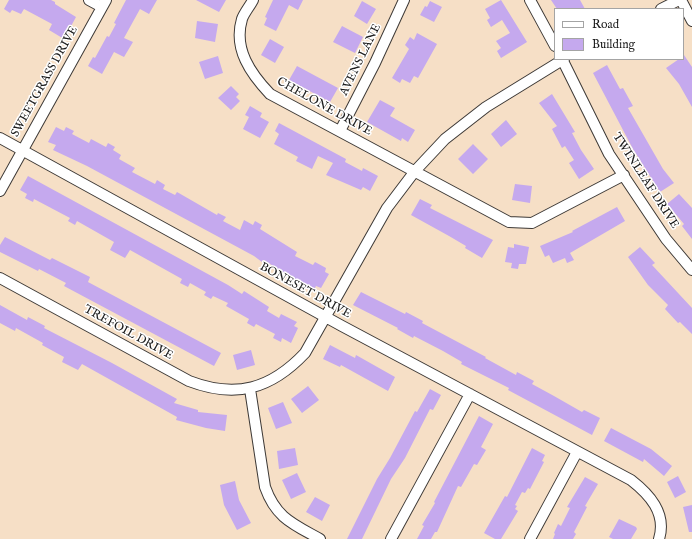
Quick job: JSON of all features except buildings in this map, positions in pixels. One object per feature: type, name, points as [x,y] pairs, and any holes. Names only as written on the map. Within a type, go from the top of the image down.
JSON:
[{"type":"street","points":[[89,0],[104,3]]},
{"type":"street","name":"CHELONE DRIVE","points":[[253,0],[242,19],[240,42],[244,60],[255,78],[270,94],[508,222],[532,222],[624,175]]},
{"type":"street","name":"AVENS LANE","points":[[340,131],[375,63],[404,0]]},
{"type":"street","points":[[530,0],[554,44]]},
{"type":"street","points":[[664,8],[680,0],[692,22]]},
{"type":"street","name":"SWEETGRASS DRIVE","points":[[0,191],[104,3]]},
{"type":"street","name":"TREFOIL DRIVE","points":[[0,278],[189,381],[213,389],[234,391],[250,389],[274,378],[297,361],[305,353],[327,317],[387,208],[415,171],[445,139],[486,107],[561,60]]},
{"type":"street","name":"TWINLEAF DRIVE","points":[[563,60],[609,154],[666,239],[692,270]]},
{"type":"street","name":"BONESET DRIVE","points":[[0,138],[327,317],[630,480],[646,492],[655,503],[660,518],[659,539]]},
{"type":"street","points":[[250,389],[265,487],[270,499],[283,518],[320,539]]},
{"type":"street","points":[[391,539],[470,394]]},
{"type":"street","points":[[530,539],[578,452]]}]
